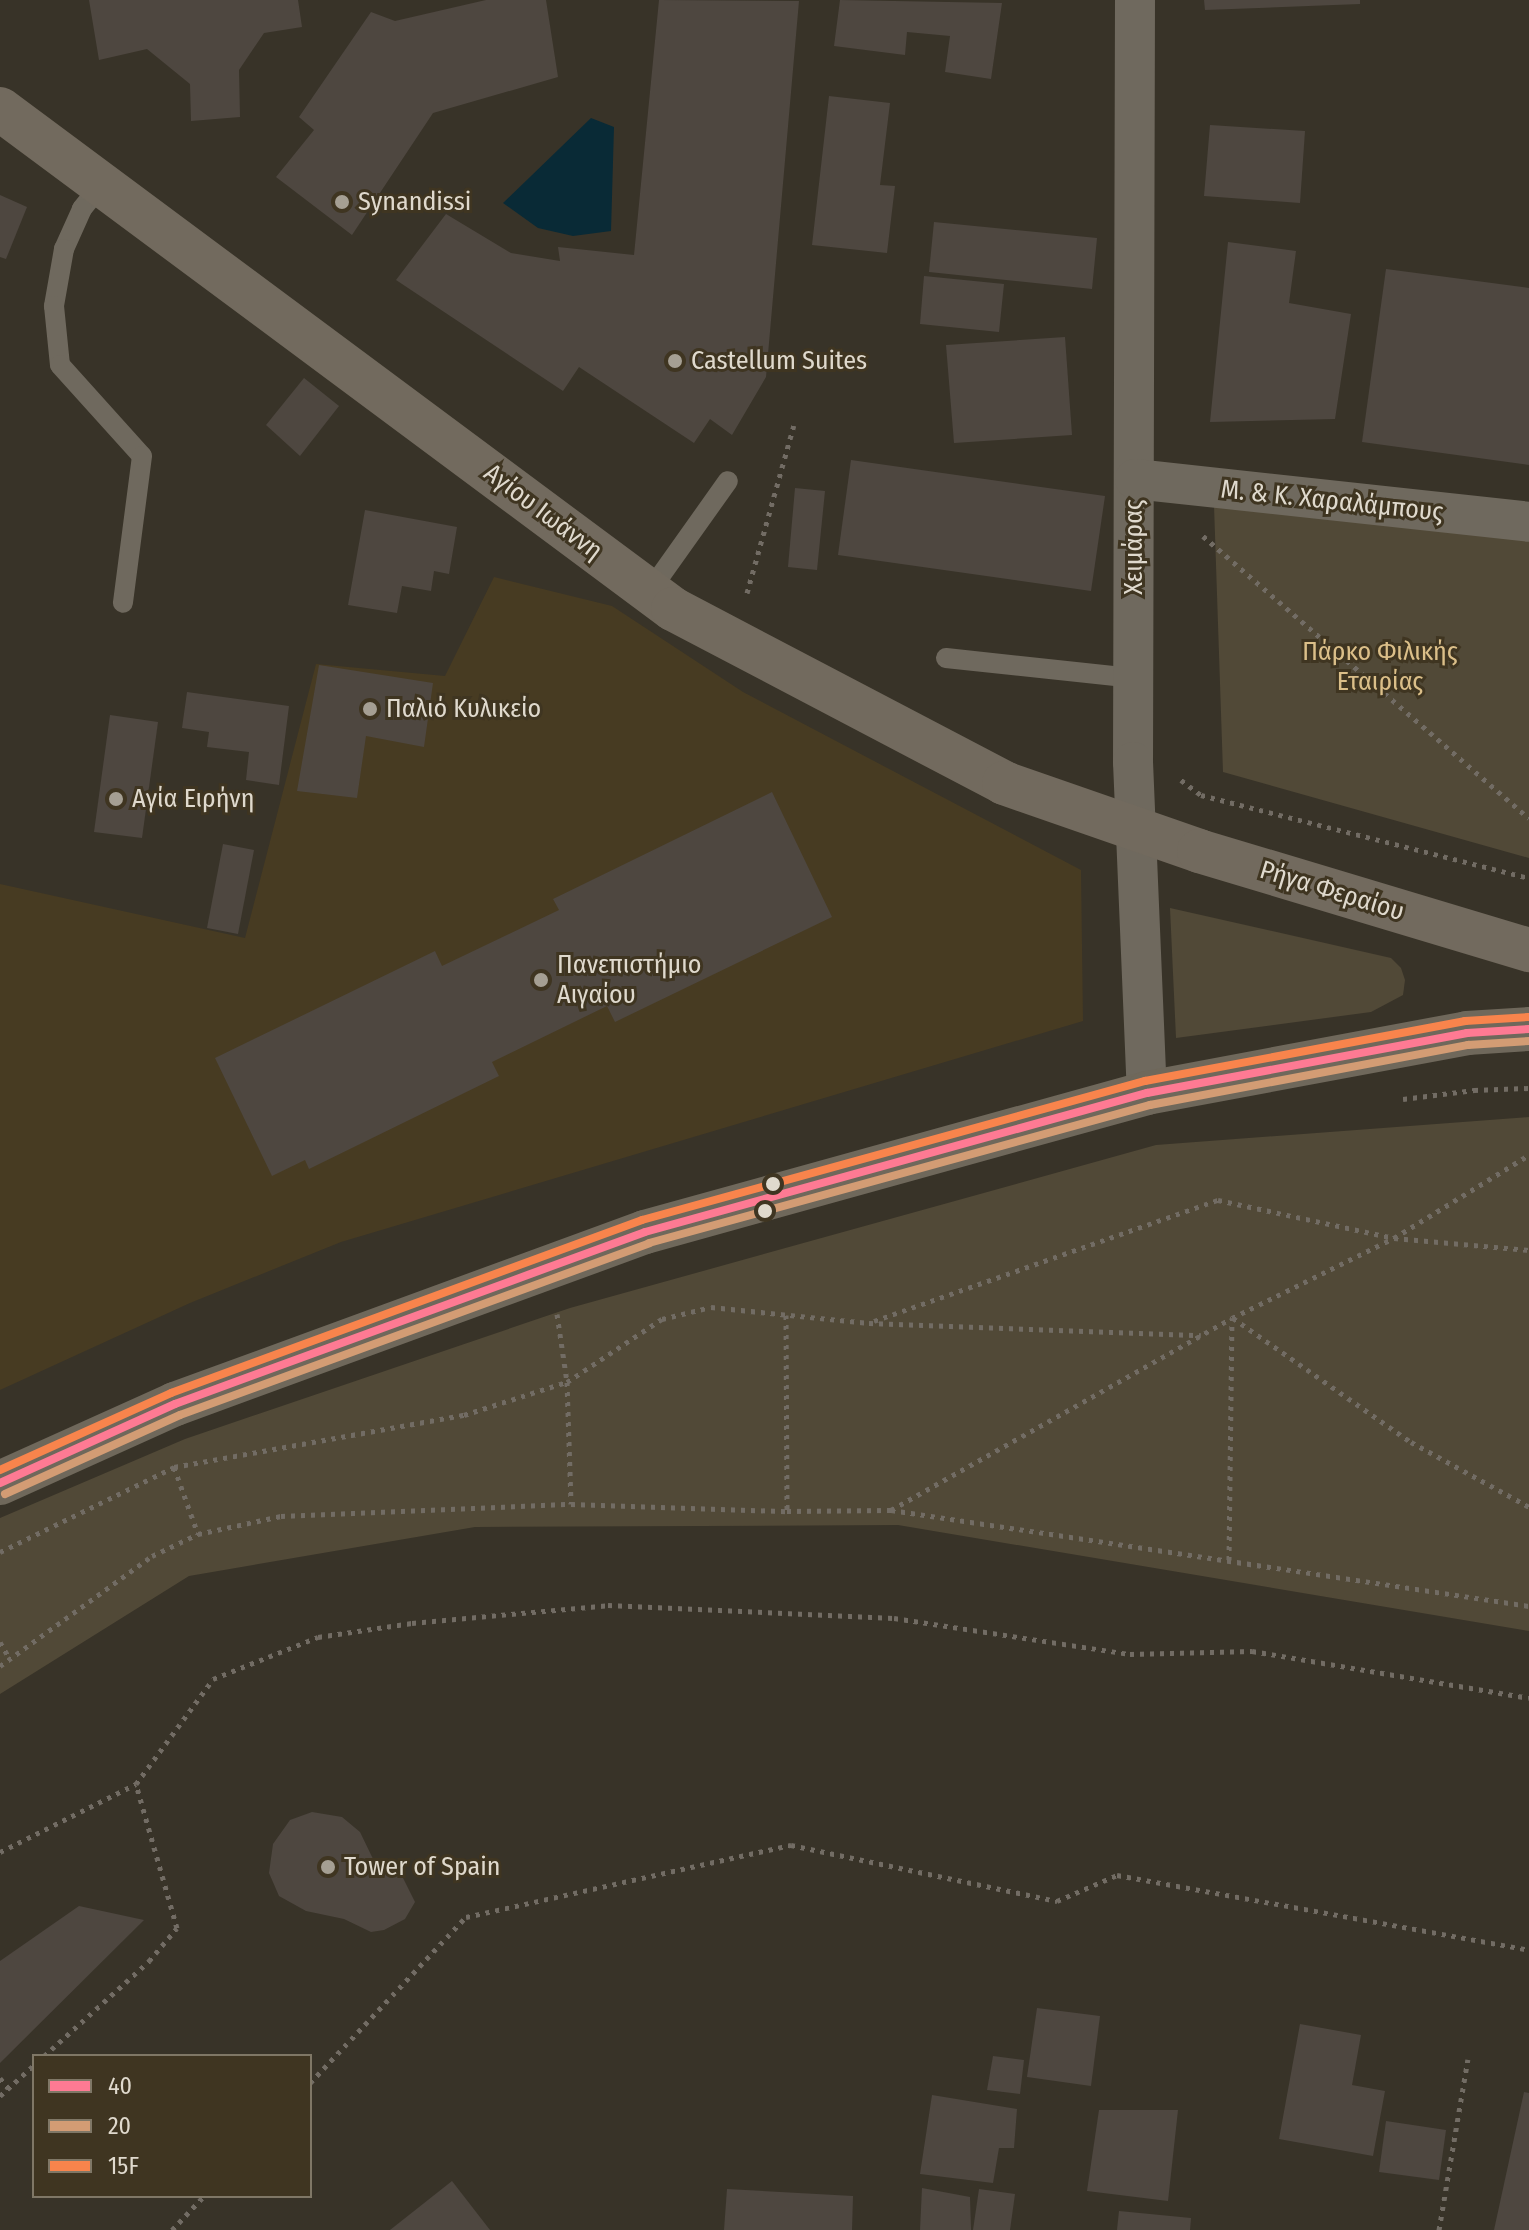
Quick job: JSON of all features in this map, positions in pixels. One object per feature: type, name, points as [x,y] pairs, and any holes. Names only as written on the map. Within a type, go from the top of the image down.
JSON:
[{"type":"main road","points":[[0,1483],[175,1404],[645,1232],[1147,1093],[1467,1033],[1529,1029]]},
{"type":"street","name":"Χειμάρας","points":[[1135,0],[1152,481],[1134,678],[1136,831],[1147,1093]]},
{"type":"street","name":"Αγίου Ιωάννη","points":[[0,109],[673,609],[1004,783],[1136,831]]},
{"type":"street","name":"Μ. & Κ. Χαραλάμπους","points":[[1152,481],[1529,522]]},
{"type":"street","name":"Ρήγα Φεραίου","points":[[1136,831],[1529,950]]},
{"type":"lane","points":[[102,184],[82,209],[64,249],[54,306],[60,365],[142,456],[123,603]]},
{"type":"lane","points":[[649,592],[728,481]]},
{"type":"lane","points":[[946,658],[1134,678]]},
{"type":"path","points":[[743,607],[794,425]]},
{"type":"path","points":[[1152,481],[1169,506],[1529,818]]},
{"type":"path","points":[[1176,774],[1201,795],[1529,878]]},
{"type":"path","points":[[1398,1099],[1474,1090],[1529,1088]]},
{"type":"path","points":[[891,1510],[1232,1318],[1394,1238],[1529,1155]]},
{"type":"path","points":[[869,1323],[1218,1200],[1394,1238],[1529,1250]]},
{"type":"path","points":[[554,1303],[563,1339],[567,1382],[571,1504]]},
{"type":"path","points":[[0,1552],[174,1467],[464,1415],[567,1382],[662,1319],[711,1307],[869,1323],[1201,1335]]},
{"type":"path","points":[[786,1315],[787,1511]]},
{"type":"path","points":[[1232,1318],[1411,1442],[1529,1507]]},
{"type":"path","points":[[1229,1560],[1232,1318]]},
{"type":"path","points":[[174,1467],[198,1534]]},
{"type":"path","points":[[0,1666],[152,1556],[198,1534],[281,1516],[571,1504],[787,1511],[891,1510],[1529,1606]]},
{"type":"path","points":[[0,1852],[136,1784],[213,1679],[318,1637],[412,1623],[608,1605],[894,1618],[1130,1654],[1252,1651],[1529,1698]]},
{"type":"path","points":[[0,1642],[10,1659]]},
{"type":"path","points":[[46,2054],[149,1961],[177,1928],[136,1784]]},
{"type":"path","points":[[312,2081],[466,1917],[791,1845],[1057,1901],[1117,1875],[1529,1950]]},
{"type":"path","points":[[1439,2230],[1468,2059]]},
{"type":"path","points":[[0,2096],[32,2067]]},
{"type":"path","points":[[0,2078],[8,2088]]},
{"type":"path","points":[[172,2230],[202,2198]]},
{"type":"shaded area","name":"Πανεπιστήμιο Αιγαίου","points":[[494,577],[612,606],[743,692],[1081,870],[1083,1021],[341,1242],[190,1303],[0,1390],[0,884],[245,938],[316,664],[445,676]]},
{"type":"green space","name":"Πάρκο Φιλικής Εταιρίας","points":[[1214,505],[1529,540],[1529,858],[1223,772]]},
{"type":"green space","points":[[1170,908],[1391,958],[1401,968],[1405,980],[1403,995],[1371,1012],[1176,1038]]},
{"type":"green space","points":[[1529,1117],[1529,1631],[898,1525],[475,1527],[189,1576],[0,1694],[0,1518],[185,1439],[570,1308],[1156,1145]]},
{"type":"water","points":[[591,118],[614,127],[611,231],[573,236],[538,228],[503,203]]},
{"type":"building","points":[[89,0],[298,0],[302,27],[264,33],[239,70],[240,117],[191,121],[190,84],[147,49],[99,60]]},
{"type":"building","points":[[486,0],[546,0],[558,77],[433,113],[352,235],[276,177],[314,130],[299,117],[371,12],[395,21]]},
{"type":"building","points":[[659,0],[799,1],[766,377],[732,435],[710,419],[694,443],[579,367],[563,391],[396,280],[446,214],[511,253],[560,261],[558,247],[634,255]]},
{"type":"building","points":[[840,0],[1002,3],[991,79],[945,72],[950,36],[907,32],[905,55],[834,46]]},
{"type":"building","points":[[1204,0],[1360,0],[1360,4],[1205,10]]},
{"type":"building","points":[[829,96],[890,103],[880,185],[895,186],[887,253],[812,245]]},
{"type":"building","points":[[1210,125],[1305,131],[1300,203],[1204,196]]},
{"type":"building","points":[[0,195],[27,207],[6,259],[0,257]]},
{"type":"building","points":[[934,222],[1097,238],[1092,289],[929,272]]},
{"type":"building","points":[[1228,242],[1296,251],[1289,303],[1351,314],[1335,419],[1210,422]]},
{"type":"building","points":[[1386,269],[1529,288],[1529,465],[1362,442]]},
{"type":"building","points":[[924,276],[1004,284],[999,332],[920,324]]},
{"type":"building","points":[[1065,337],[1072,435],[954,443],[946,345]]},
{"type":"building","points":[[304,378],[339,406],[300,456],[266,425]]},
{"type":"building","points":[[851,460],[1105,496],[1091,591],[838,555]]},
{"type":"building","points":[[795,488],[825,491],[817,570],[788,567]]},
{"type":"building","points":[[365,510],[457,527],[449,574],[434,571],[431,591],[402,586],[397,613],[348,605]]},
{"type":"building","name":"Παλιό Κυλικείο","points":[[319,665],[433,683],[424,747],[366,736],[357,798],[297,791]]},
{"type":"building","points":[[187,692],[289,706],[279,785],[246,780],[249,752],[207,747],[209,732],[182,728]]},
{"type":"building","points":[[110,715],[158,722],[142,838],[94,832]]},
{"type":"building","points":[[772,792],[832,917],[615,1022],[607,1006],[492,1062],[499,1076],[309,1169],[305,1160],[272,1176],[215,1058],[435,951],[442,966],[559,910],[553,899]]},
{"type":"building","points":[[223,844],[254,850],[238,934],[207,928]]},
{"type":"building","name":"Tower of Spain","points":[[312,1812],[342,1817],[360,1832],[374,1861],[402,1876],[415,1902],[405,1919],[384,1930],[371,1932],[344,1919],[306,1911],[279,1896],[269,1873],[273,1844],[290,1820]]},
{"type":"building","points":[[79,1906],[144,1920],[0,2063],[0,1961]]},
{"type":"building","points":[[1037,2008],[1100,2016],[1091,2086],[1027,2077]]},
{"type":"building","points":[[1300,2024],[1361,2035],[1352,2085],[1385,2091],[1373,2156],[1279,2139]]},
{"type":"building","points":[[993,2056],[1024,2060],[1020,2094],[987,2090]]},
{"type":"building","points":[[1524,2092],[1529,2093],[1529,2230],[1494,2230]]},
{"type":"building","points":[[932,2095],[1017,2109],[1014,2148],[999,2148],[993,2183],[920,2174]]},
{"type":"building","points":[[1099,2110],[1178,2110],[1168,2201],[1087,2191]]},
{"type":"building","points":[[1386,2121],[1446,2130],[1439,2180],[1379,2172]]},
{"type":"building","points":[[452,2181],[490,2230],[390,2230]]},
{"type":"building","points":[[922,2188],[970,2197],[971,2230],[920,2230]]},
{"type":"building","points":[[727,2189],[853,2196],[852,2230],[724,2230]]},
{"type":"building","points":[[979,2189],[1015,2194],[1010,2230],[973,2230]]},
{"type":"building","points":[[1119,2211],[1191,2218],[1190,2230],[1117,2230]]},
{"type":"transit line","name":"15F","points":[[0,1470],[171,1393],[642,1220],[1145,1081],[1465,1021],[1528,1017]]},
{"type":"transit line","name":"40","points":[[0,1483],[175,1404],[645,1232],[1147,1093],[1467,1033],[1529,1029]]},
{"type":"transit line","name":"20","points":[[5,1494],[180,1415],[649,1243],[1150,1105],[1468,1045],[1529,1041]]},
{"type":"place","name":"Synandissi","points":[[342,202]]},
{"type":"place","name":"Castellum Suites","points":[[675,361]]},
{"type":"place","name":"Παλιό Κυλικείο","points":[[370,709]]},
{"type":"place","name":"Αγία Ειρήνη","points":[[116,799]]},
{"type":"place","name":"Πανεπιστήμιο Αιγαίου","points":[[541,980]]},
{"type":"place","name":"Tower of Spain","points":[[328,1867]]}]
